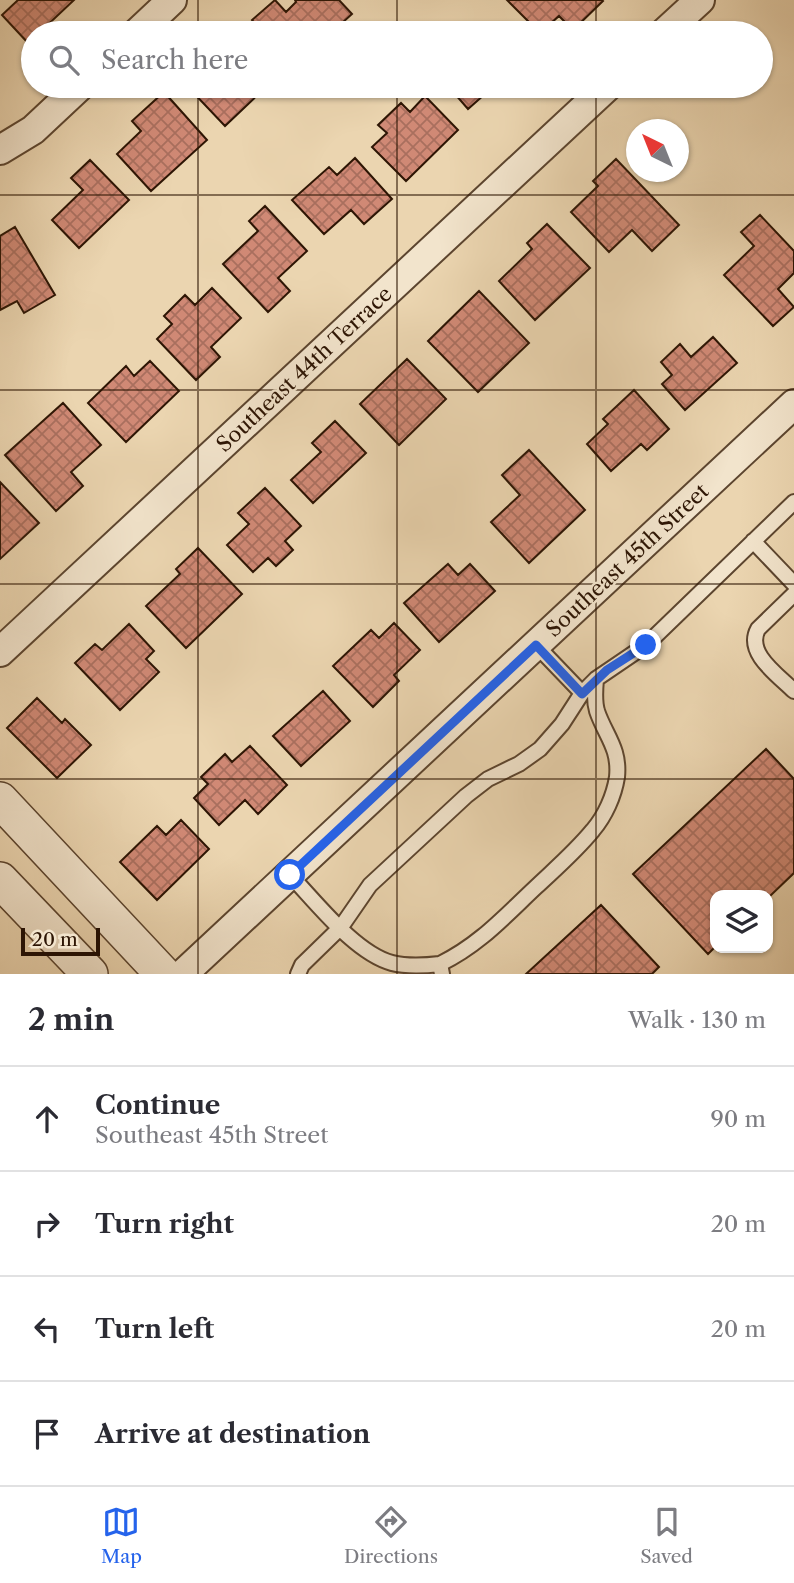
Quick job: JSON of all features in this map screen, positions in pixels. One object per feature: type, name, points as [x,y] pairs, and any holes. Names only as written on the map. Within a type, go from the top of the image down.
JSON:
[{"type":"street","points":[[149,21],[172,0]]},
{"type":"street","points":[[677,21],[700,0]]},
{"type":"street","points":[[0,150],[33,130],[67,98]]},
{"type":"street","name":"Southeast 44th Terrace","points":[[0,652],[595,98]]},
{"type":"street","name":"Southeast 45th Street","points":[[183,974],[794,404]]},
{"type":"street","points":[[0,800],[163,974]]},
{"type":"street","points":[[0,880],[90,974]]},
{"type":"lane","points":[[298,974],[302,965],[341,927],[370,885],[466,796],[488,779],[520,764],[540,749],[596,679],[646,645],[794,502]]},
{"type":"lane","points":[[753,541],[794,584]]},
{"type":"lane","points":[[794,594],[754,636],[758,653],[794,691]]},
{"type":"lane","points":[[536,645],[582,694]]},
{"type":"lane","points":[[290,875],[368,951],[389,962],[441,969],[465,952],[575,850],[594,829],[610,802],[617,776],[616,754],[597,712],[596,679]]},
{"type":"building","points":[[18,0],[74,0],[52,21],[21,21],[21,35],[2,15]]},
{"type":"building","points":[[275,0],[286,12],[295,0],[339,0],[352,14],[344,21],[252,20]]},
{"type":"building","points":[[507,0],[603,1],[582,21],[564,21],[559,16],[553,21],[528,21]]},
{"type":"building","points":[[157,98],[169,98],[207,140],[151,191],[117,154],[141,131],[132,121]]},
{"type":"building","points":[[198,98],[254,98],[225,126]]},
{"type":"building","points":[[423,98],[427,98],[458,130],[406,181],[372,147],[387,133],[378,125],[401,103],[410,112]]},
{"type":"building","points":[[458,98],[480,98],[468,109]]},
{"type":"building","points":[[355,158],[392,199],[364,224],[351,210],[324,234],[292,200],[329,167],[337,175]]},
{"type":"building","points":[[616,159],[626,169],[626,182],[638,182],[679,225],[652,251],[632,230],[609,252],[571,212],[598,186],[593,181]]},
{"type":"building","points":[[90,160],[129,200],[79,248],[52,220],[83,190],[71,178]]},
{"type":"building","points":[[265,206],[307,251],[278,278],[290,291],[268,312],[223,264],[258,231],[249,221]]},
{"type":"building","points":[[760,215],[794,251],[794,273],[778,289],[794,307],[773,326],[724,275],[754,246],[741,232]]},
{"type":"building","points":[[547,224],[590,268],[535,320],[499,281],[532,249],[527,243]]},
{"type":"building","points":[[15,227],[55,295],[24,313],[17,301],[0,310],[0,236]]},
{"type":"building","points":[[212,288],[241,318],[211,347],[220,357],[196,380],[157,339],[172,324],[164,316],[185,295],[195,305]]},
{"type":"building","points":[[479,291],[529,343],[478,392],[428,341]]},
{"type":"building","points":[[713,337],[737,363],[685,410],[662,384],[672,375],[661,362],[680,344],[691,357]]},
{"type":"building","points":[[407,359],[446,399],[399,445],[360,404]]},
{"type":"building","points":[[150,361],[179,391],[126,442],[88,403],[126,366],[134,376]]},
{"type":"building","points":[[634,390],[669,429],[647,450],[641,444],[611,471],[587,444],[608,424],[603,419]]},
{"type":"building","points":[[63,403],[101,445],[71,472],[83,486],[56,511],[5,455]]},
{"type":"building","points":[[335,421],[366,453],[313,503],[291,480],[321,452],[312,443]]},
{"type":"building","points":[[529,450],[585,510],[529,563],[491,522],[520,495],[502,475]]},
{"type":"building","points":[[0,482],[39,523],[0,559]]},
{"type":"building","points":[[265,488],[301,526],[285,541],[293,550],[276,566],[268,558],[253,572],[227,545],[249,524],[238,513]]},
{"type":"building","points":[[198,548],[242,594],[186,648],[146,606],[180,574],[176,569]]},
{"type":"building","points":[[448,564],[458,575],[470,564],[495,591],[439,642],[404,603]]},
{"type":"building","points":[[394,623],[420,650],[394,675],[399,681],[373,707],[333,666],[371,630],[379,638]]},
{"type":"building","points":[[129,624],[154,651],[146,659],[159,672],[120,710],[75,663],[95,644],[102,650]]},
{"type":"building","points":[[323,691],[350,721],[301,766],[273,736]]},
{"type":"building","points":[[37,698],[62,723],[65,719],[91,745],[57,778],[7,728]]},
{"type":"building","points":[[250,746],[287,785],[258,814],[245,800],[219,825],[194,798],[208,784],[201,777],[225,754],[232,762]]},
{"type":"building","points":[[766,749],[794,779],[794,873],[773,893],[773,890],[710,890],[708,954],[633,874]]},
{"type":"building","points":[[181,820],[209,849],[157,900],[120,862],[157,826],[166,835]]},
{"type":"building","points":[[601,905],[659,967],[652,974],[526,974]]},
{"type":"route","points":[[290,875],[536,645],[582,694],[607,670],[646,645]]}]
